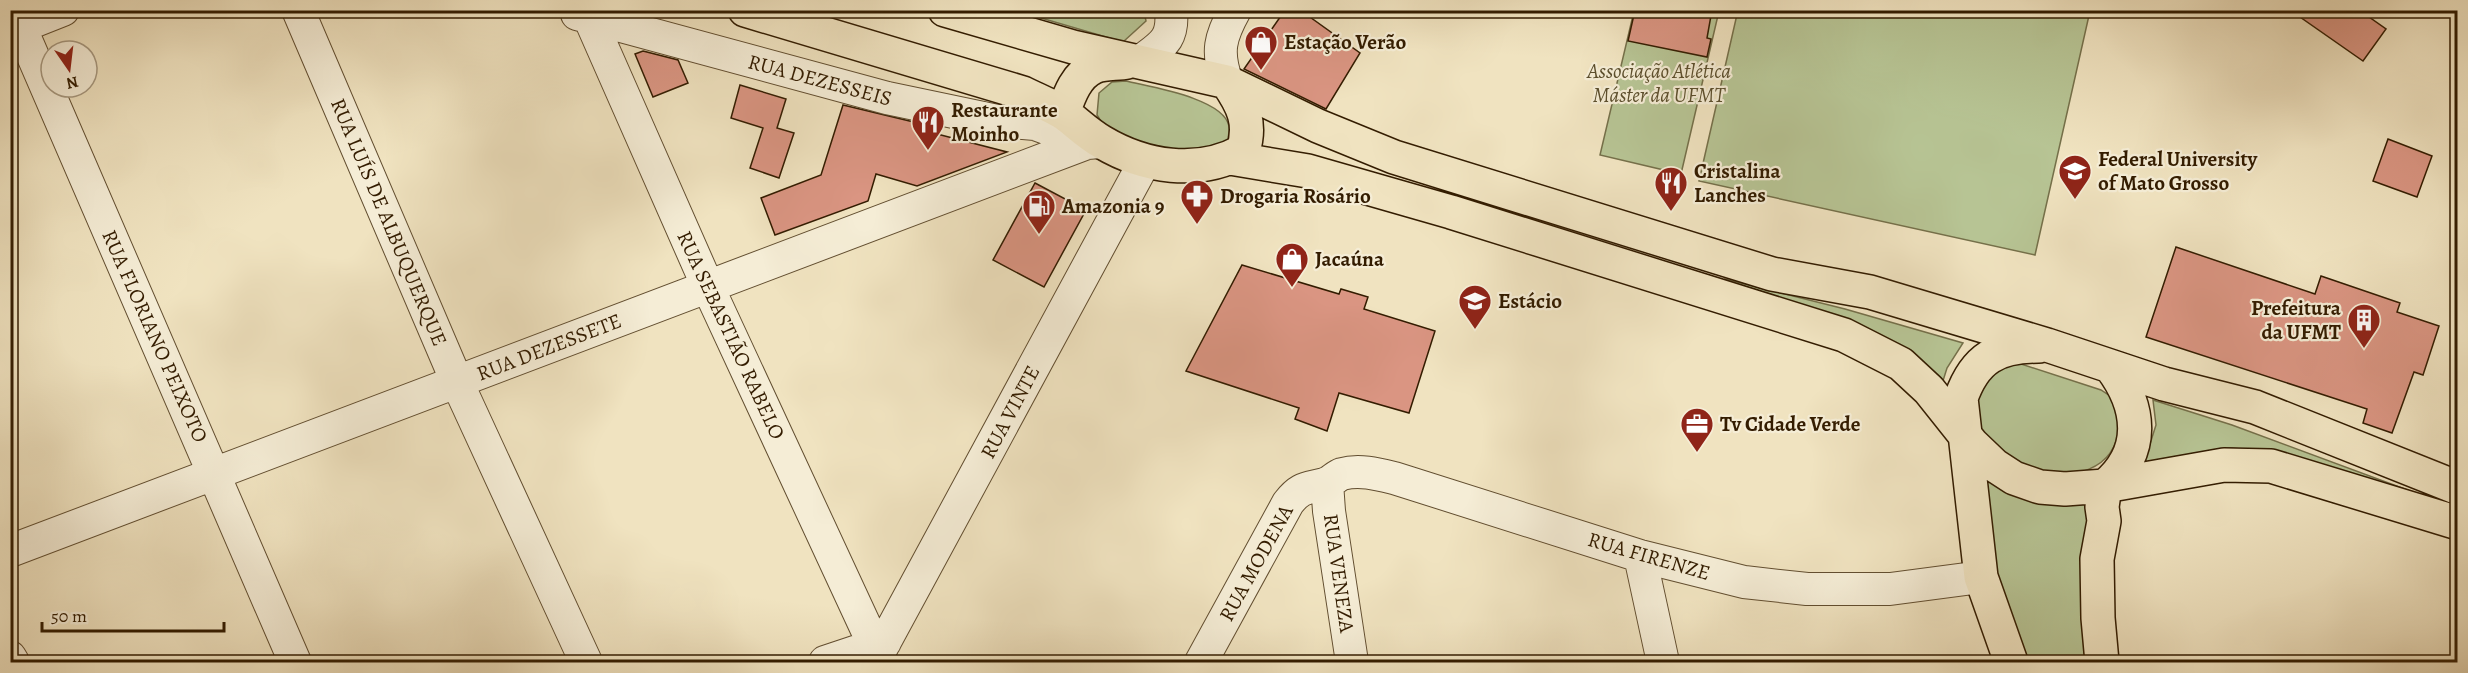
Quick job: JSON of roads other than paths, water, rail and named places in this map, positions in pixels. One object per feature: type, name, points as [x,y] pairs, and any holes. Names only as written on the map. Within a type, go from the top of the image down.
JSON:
[{"type":"main road","points":[[745,10],[1023,93],[1064,113],[1094,142],[1144,161],[1167,165],[1191,166],[1230,158],[1243,151],[1248,123],[1242,105],[1227,82]]},
{"type":"main road","points":[[945,10],[1073,47],[1227,82],[1318,126],[1394,157],[1772,274],[1870,292],[2048,345],[2111,367],[2255,407],[2457,488]]},
{"type":"main road","points":[[1064,113],[1071,90],[1081,76],[1094,66],[1141,61]]},
{"type":"main road","points":[[1230,158],[1308,171],[1451,212],[1844,335],[1901,364],[1929,390],[1965,432],[1972,444],[1994,465],[2014,478],[2040,487],[2065,489],[2105,486],[2224,465],[2271,466],[2457,523]]},
{"type":"main road","points":[[2011,663],[1981,577],[1961,398],[1968,379],[1989,356],[2006,349],[2048,345]]},
{"type":"main road","points":[[2102,663],[2098,618],[2097,559],[2104,521],[2102,507],[2105,486],[2124,466],[2135,437],[2136,424],[2125,389],[2111,367]]},
{"type":"street","points":[[14,23],[63,10]]},
{"type":"street","name":"RUA LUÍS DE ALBUQUERQUE","points":[[298,10],[457,382],[586,663]]},
{"type":"street","points":[[1141,61],[1167,41],[1173,25],[1171,10]]},
{"type":"street","points":[[1227,82],[1221,64],[1220,49],[1223,32],[1235,10]]},
{"type":"street","name":"RUA DEZESSEIS","points":[[581,13],[887,98],[997,121],[1035,124],[1094,142]]},
{"type":"street","name":"RUA SEBASTIÃO RABELO","points":[[581,13],[867,630],[880,652]]},
{"type":"street","name":"RUA FLORIANO PEIXOTO","points":[[14,23],[215,474],[295,663]]},
{"type":"street","name":"RUA DEZESSETE","points":[[10,551],[1094,142]]},
{"type":"street","name":"RUA VINTE","points":[[880,652],[1144,161]]},
{"type":"street","name":"RUA FIRENZE","points":[[1327,483],[1341,474],[1358,472],[1394,478],[1640,556],[1744,582],[1807,589],[1890,589],[1981,577]]},
{"type":"street","name":"RUA MODENA","points":[[1201,663],[1288,503],[1296,492],[1327,483]]},
{"type":"street","name":"RUA VENEZA","points":[[1327,483],[1352,663]]},
{"type":"street","points":[[1640,556],[1663,663]]},
{"type":"street","points":[[825,663],[880,652]]},
{"type":"street","points":[[10,657],[13,663]]},
{"type":"place","name":"Estação Verão","points":[[1261,71]]},
{"type":"place","name":"Restaurante Moinho","points":[[928,151]]},
{"type":"place","name":"Federal University of Mato Grosso","points":[[2075,200]]},
{"type":"place","name":"Cristalina Lanches","points":[[1671,212]]},
{"type":"place","name":"Drogaria Rosário","points":[[1197,225]]},
{"type":"place","name":"Amazonia 9","points":[[1039,235]]},
{"type":"place","name":"Jacaúna","points":[[1292,288]]},
{"type":"place","name":"Estácio","points":[[1475,330]]},
{"type":"place","name":"Prefeitura da UFMT","points":[[2364,349]]},
{"type":"place","name":"Tv Cidade Verde","points":[[1697,453]]},
{"type":"park label","name":"Associação Atlética Máster da UFMT","points":[[1659,83]]}]
